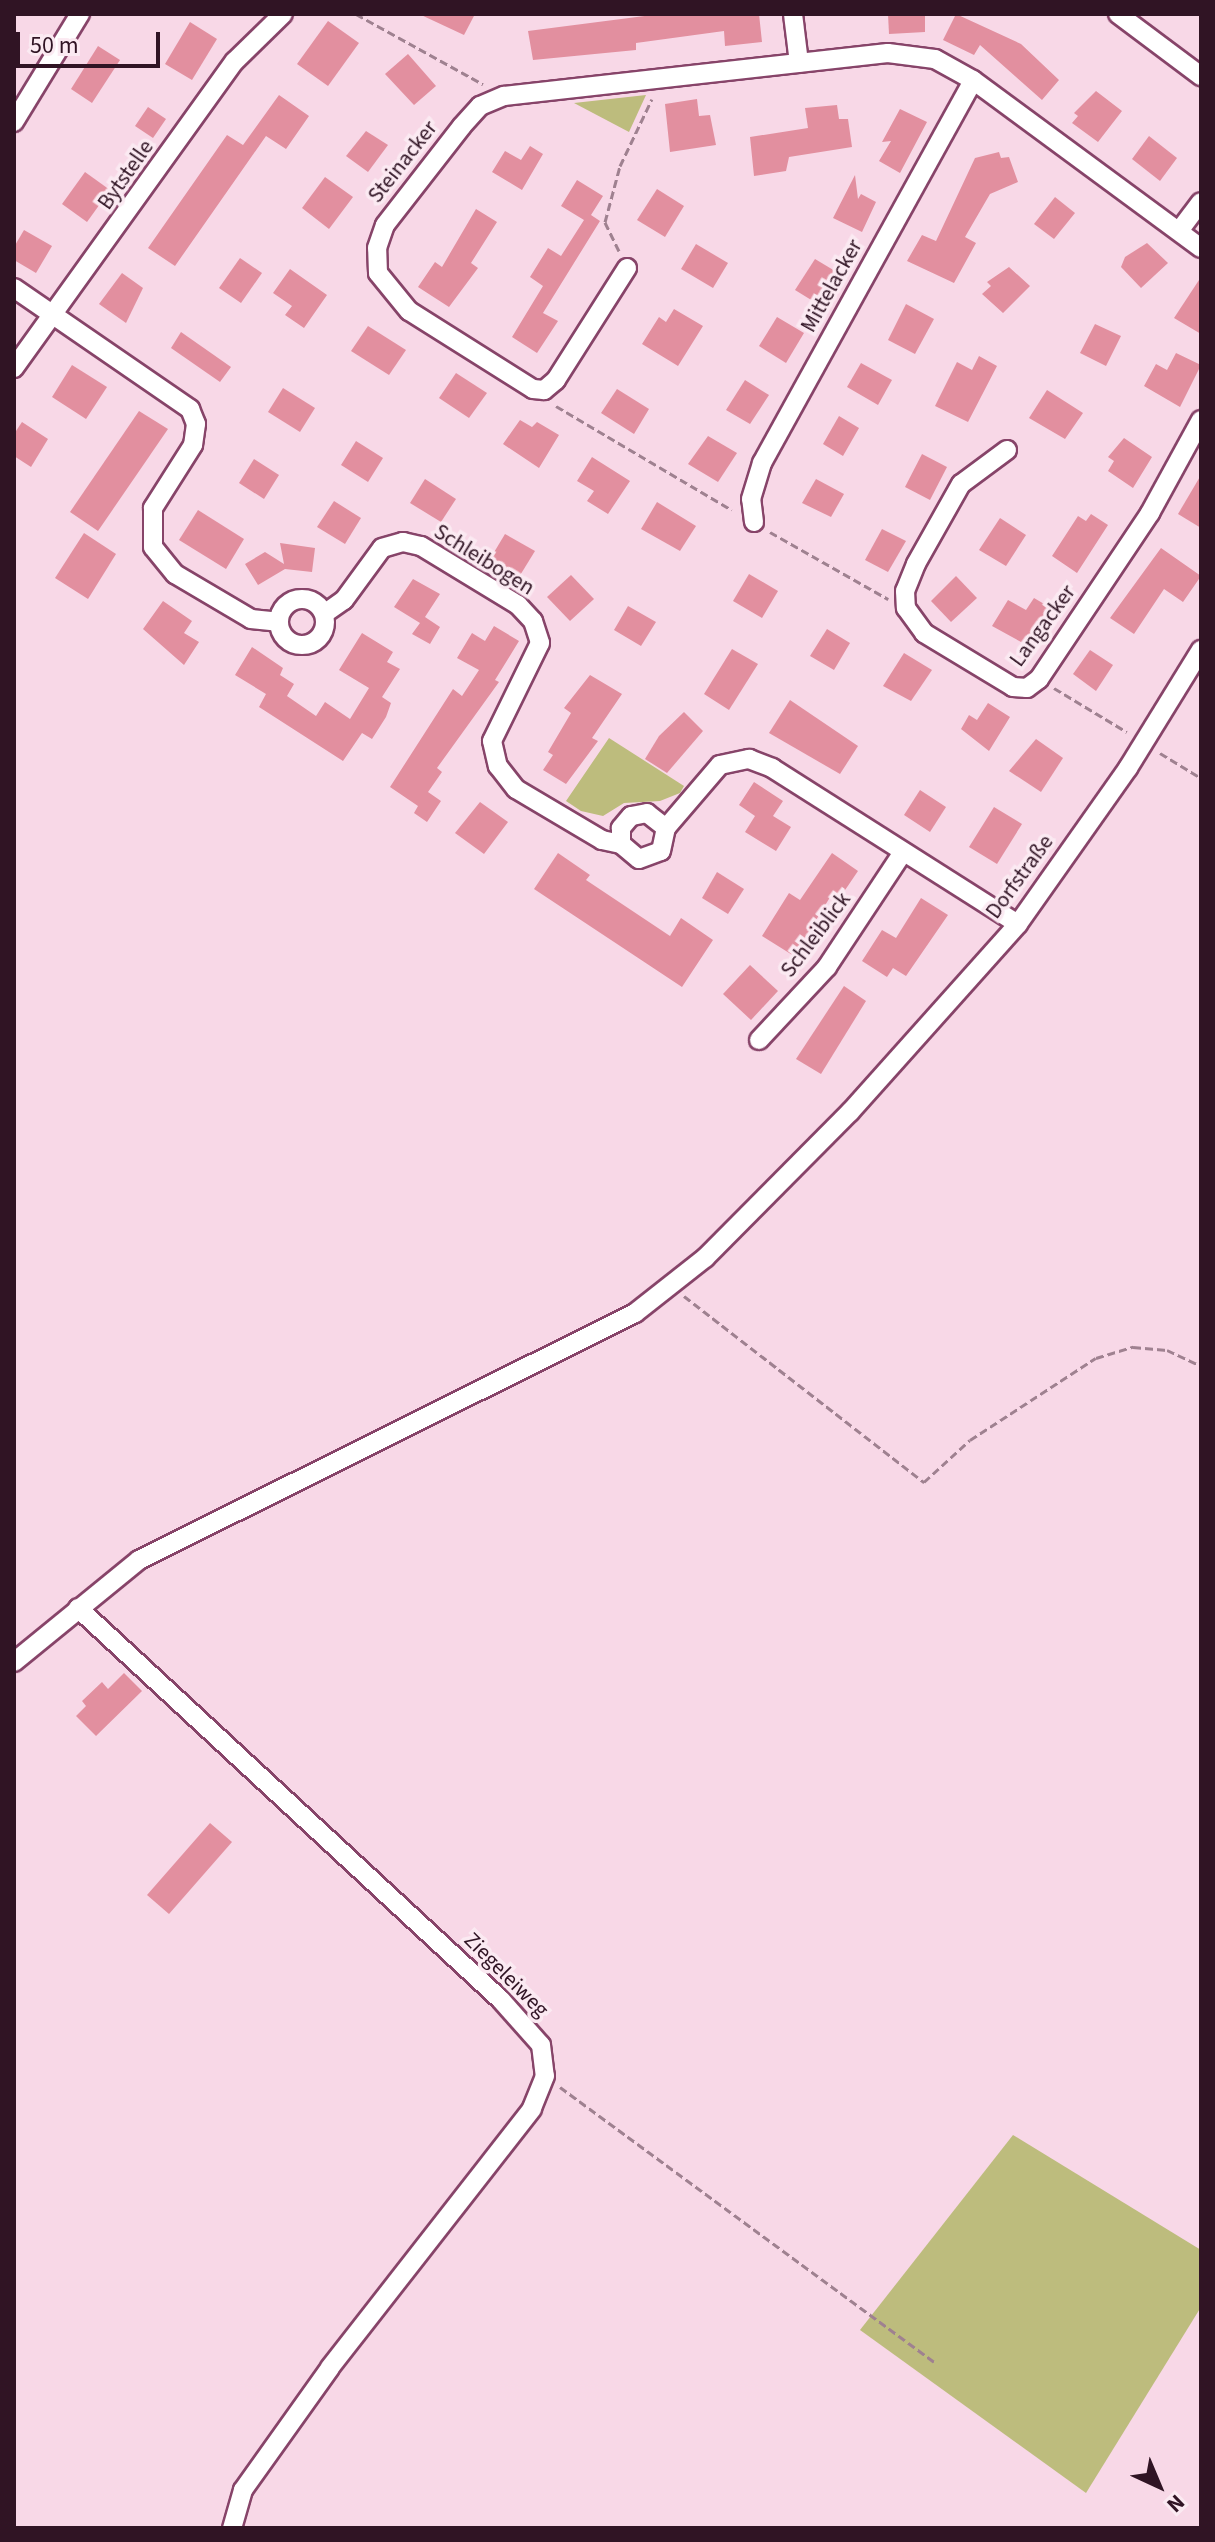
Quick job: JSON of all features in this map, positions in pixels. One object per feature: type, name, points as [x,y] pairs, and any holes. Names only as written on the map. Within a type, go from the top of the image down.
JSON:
[{"type":"street","points":[[14,122],[80,14]]},
{"type":"street","name":"Bytstelle","points":[[14,368],[56,316],[235,61],[283,14]]},
{"type":"street","points":[[793,14],[799,63],[888,53],[935,59],[973,80],[1201,248]]},
{"type":"street","points":[[1118,14],[1201,76]]},
{"type":"street","name":"Steinacker","points":[[544,390],[533,389],[409,311],[378,273],[377,248],[385,225],[462,126],[480,106],[504,96],[799,63]]},
{"type":"street","name":"Mittelacker","points":[[754,522],[751,499],[762,463],[973,80]]},
{"type":"street","points":[[1179,231],[1201,202]]},
{"type":"street","points":[[544,390],[556,380],[627,268]]},
{"type":"street","points":[[14,288],[56,316]]},
{"type":"street","name":"Schleibogen","points":[[56,316],[190,409],[196,424],[193,445],[153,508],[153,547],[162,561],[251,619],[278,622],[290,643],[306,646],[324,631],[324,614],[344,600],[382,548],[403,542],[421,546],[518,605],[533,621],[540,643],[492,741],[498,766],[516,789],[571,824],[621,844],[631,857],[647,859],[661,851],[666,828],[720,765],[749,759],[772,768],[1018,924]]},
{"type":"street","name":"Langacker","points":[[906,608],[924,633],[1013,687],[1027,688],[1039,679],[1150,513],[1201,420]]},
{"type":"street","points":[[906,608],[905,591],[916,564],[961,484],[1007,450]]},
{"type":"street","points":[[278,622],[284,607],[298,599],[314,602],[324,614]]},
{"type":"street","name":"Dorfstraße","points":[[14,1662],[139,1560],[185,1534],[589,1338],[635,1313],[673,1285],[768,1199],[1018,924],[1144,743],[1201,650]]},
{"type":"street","points":[[621,844],[621,828],[631,816],[647,813],[666,828]]},
{"type":"street","name":"Schleiblick","points":[[759,1040],[827,967],[903,852]]},
{"type":"street","name":"Ziegeleiweg","points":[[78,1608],[528,2026],[541,2045],[545,2076]]},
{"type":"street","points":[[232,2528],[249,2481],[330,2368],[512,2140],[532,2109],[545,2076]]},
{"type":"path","points":[[356,14],[504,96]]},
{"type":"path","points":[[627,268],[605,222],[620,166],[662,78]]},
{"type":"path","points":[[544,390],[555,405],[906,608]]},
{"type":"path","points":[[1039,679],[1201,778]]},
{"type":"path","points":[[673,1285],[924,1482],[970,1440],[1096,1358],[1133,1347],[1156,1349],[1201,1366]]},
{"type":"path","points":[[545,2076],[934,2362]]},
{"type":"shaded area","points":[[646,95],[629,132],[574,103]]},
{"type":"shaded area","points":[[609,738],[684,786],[680,793],[660,801],[624,803],[603,816],[581,811],[566,801]]},
{"type":"shaded area","points":[[1013,2135],[1201,2250],[1201,2307],[1086,2493],[860,2330]]},
{"type":"building","points":[[419,14],[475,14],[464,35]]},
{"type":"building","points":[[660,14],[759,14],[762,42],[725,46],[724,31],[636,43],[636,50],[533,60],[528,31]]},
{"type":"building","points":[[888,14],[925,14],[925,32],[889,34]]},
{"type":"building","points":[[956,14],[1021,44],[1059,80],[1042,100],[980,45],[974,55],[943,40]]},
{"type":"building","points":[[328,21],[359,43],[328,86],[297,64]]},
{"type":"building","points":[[190,22],[217,39],[192,80],[165,64]]},
{"type":"building","points":[[98,46],[120,60],[92,103],[71,89]]},
{"type":"building","points":[[408,54],[436,86],[414,105],[385,74]]},
{"type":"building","points":[[1096,91],[1122,111],[1098,142],[1072,123],[1078,116],[1074,113]]},
{"type":"building","points":[[279,95],[309,116],[286,149],[266,136],[175,266],[148,248],[227,135],[243,145]]},
{"type":"building","points":[[697,99],[699,116],[710,115],[716,145],[670,152],[665,104]]},
{"type":"building","points":[[837,105],[839,119],[848,119],[852,147],[789,157],[786,171],[754,176],[750,137],[808,128],[805,108]]},
{"type":"building","points":[[148,107],[166,119],[153,138],[135,126]]},
{"type":"building","points":[[900,109],[927,122],[900,173],[879,161],[891,141],[882,142]]},
{"type":"building","points":[[366,131],[388,145],[368,172],[346,156]]},
{"type":"building","points":[[1149,136],[1177,158],[1160,181],[1132,159]]},
{"type":"building","points":[[530,146],[543,154],[522,190],[492,172],[505,151],[521,160]]},
{"type":"building","points":[[999,152],[1001,158],[1009,157],[1018,182],[990,194],[965,237],[976,243],[954,283],[907,261],[922,235],[936,241],[975,158]]},
{"type":"building","points":[[85,172],[110,190],[87,222],[62,204]]},
{"type":"building","points":[[855,175],[858,199],[861,194],[876,202],[862,232],[833,218]]},
{"type":"building","points":[[325,177],[353,197],[329,229],[302,208]]},
{"type":"building","points":[[577,180],[603,196],[591,215],[600,221],[543,313],[558,321],[537,353],[512,337],[543,286],[530,277],[548,248],[561,256],[584,220],[561,206]]},
{"type":"building","points":[[657,189],[684,206],[665,237],[637,220]]},
{"type":"building","points":[[1055,197],[1075,213],[1054,239],[1034,224]]},
{"type":"building","points":[[476,209],[497,222],[471,263],[478,268],[449,307],[418,287],[435,262],[442,267]]},
{"type":"building","points":[[24,230],[52,246],[36,273],[14,260],[14,247]]},
{"type":"building","points":[[1147,243],[1168,263],[1141,288],[1121,267],[1125,257]]},
{"type":"building","points":[[696,244],[728,263],[713,288],[681,269]]},
{"type":"building","points":[[240,258],[262,273],[241,303],[219,288]]},
{"type":"building","points":[[815,259],[840,274],[821,306],[795,290]]},
{"type":"building","points":[[1009,267],[1030,286],[1003,313],[982,294],[991,286],[987,282]]},
{"type":"building","points":[[290,269],[327,295],[304,328],[285,315],[292,306],[273,293]]},
{"type":"building","points":[[122,273],[143,288],[126,323],[99,304]]},
{"type":"building","points":[[1201,277],[1201,334],[1174,318]]},
{"type":"building","points":[[906,304],[934,319],[915,354],[888,340]]},
{"type":"building","points":[[674,309],[703,326],[678,366],[642,344],[659,317],[666,322]]},
{"type":"building","points":[[777,317],[804,333],[786,363],[759,346]]},
{"type":"building","points":[[1095,324],[1121,336],[1106,366],[1080,353]]},
{"type":"building","points":[[368,326],[406,350],[389,375],[351,351]]},
{"type":"building","points":[[181,332],[231,367],[220,382],[171,348]]},
{"type":"building","points":[[1176,353],[1201,365],[1180,407],[1144,386],[1156,364],[1167,370]]},
{"type":"building","points":[[979,356],[997,366],[968,422],[935,406],[957,362],[972,370]]},
{"type":"building","points":[[861,363],[892,380],[878,405],[847,387]]},
{"type":"building","points":[[72,365],[107,387],[86,419],[52,397]]},
{"type":"building","points":[[456,373],[487,393],[469,418],[439,398]]},
{"type":"building","points":[[745,380],[769,395],[750,424],[726,410]]},
{"type":"building","points":[[283,388],[315,408],[300,432],[268,412]]},
{"type":"building","points":[[617,389],[649,409],[634,434],[601,413]]},
{"type":"building","points":[[1047,390],[1083,413],[1065,439],[1029,418]]},
{"type":"building","points":[[139,411],[168,429],[98,531],[70,512]]},
{"type":"building","points":[[839,416],[859,428],[843,456],[823,444]]},
{"type":"building","points":[[520,420],[532,427],[537,422],[559,435],[539,468],[503,444]]},
{"type":"building","points":[[22,422],[48,439],[31,467],[14,456],[14,434]]},
{"type":"building","points":[[708,436],[737,453],[718,482],[688,464]]},
{"type":"building","points":[[1124,438],[1152,457],[1133,488],[1108,471],[1114,461],[1108,457]]},
{"type":"building","points":[[356,441],[383,458],[368,482],[341,465]]},
{"type":"building","points":[[922,454],[947,467],[930,500],[905,487]]},
{"type":"building","points":[[592,457],[630,481],[608,514],[587,501],[594,491],[577,481]]},
{"type":"building","points":[[254,459],[279,475],[264,499],[239,483]]},
{"type":"building","points":[[1201,475],[1201,528],[1178,514]]},
{"type":"building","points":[[425,479],[456,499],[441,522],[410,503]]},
{"type":"building","points":[[816,479],[844,494],[831,517],[802,503]]},
{"type":"building","points":[[334,501],[361,518],[345,544],[317,527]]},
{"type":"building","points":[[657,502],[696,526],[680,551],[641,529]]},
{"type":"building","points":[[198,510],[244,539],[226,569],[179,540]]},
{"type":"building","points":[[1091,514],[1108,525],[1077,573],[1052,556],[1078,516],[1086,521]]},
{"type":"building","points":[[1000,518],[1026,535],[1006,566],[979,550]]},
{"type":"building","points":[[882,529],[906,541],[888,572],[865,560]]},
{"type":"building","points":[[84,533],[116,554],[88,599],[55,578]]},
{"type":"building","points":[[505,534],[535,551],[519,577],[490,559]]},
{"type":"building","points":[[280,543],[315,548],[312,572],[285,569],[258,585],[245,564],[265,552],[284,564]]},
{"type":"building","points":[[1161,548],[1201,576],[1183,602],[1164,589],[1134,634],[1110,618]]},
{"type":"building","points":[[749,574],[778,591],[762,618],[733,601]]},
{"type":"building","points":[[571,575],[594,599],[570,621],[547,597]]},
{"type":"building","points":[[956,576],[977,598],[951,622],[931,601]]},
{"type":"building","points":[[413,579],[440,594],[425,617],[440,627],[430,644],[412,634],[420,623],[394,607]]},
{"type":"building","points":[[1034,598],[1056,611],[1032,648],[992,626],[1008,600],[1026,610]]},
{"type":"building","points":[[163,601],[192,621],[184,633],[199,642],[184,665],[143,629]]},
{"type":"building","points":[[628,606],[656,622],[641,646],[614,630]]},
{"type":"building","points":[[494,626],[519,641],[495,680],[499,682],[437,768],[442,772],[428,792],[441,801],[427,822],[414,813],[418,806],[390,787],[453,689],[462,696],[479,670],[457,658],[472,633],[485,641]]},
{"type":"building","points":[[827,629],[850,643],[834,670],[810,656]]},
{"type":"building","points":[[362,633],[393,652],[387,662],[400,669],[382,697],[391,703],[386,717],[372,739],[362,733],[343,761],[259,707],[266,694],[235,675],[252,647],[283,668],[280,675],[294,684],[287,696],[316,716],[325,702],[350,719],[369,688],[339,670]]},
{"type":"building","points":[[732,649],[758,664],[729,710],[704,694]]},
{"type":"building","points":[[1090,650],[1113,665],[1096,691],[1073,674]]},
{"type":"building","points":[[904,653],[932,670],[911,701],[883,686]]},
{"type":"building","points":[[590,675],[622,694],[592,738],[598,741],[566,784],[543,770],[553,755],[548,752],[571,713],[564,708]]},
{"type":"building","points":[[790,700],[858,746],[840,774],[769,733]]},
{"type":"building","points":[[988,703],[1010,717],[989,751],[961,729],[969,715],[977,720]]},
{"type":"building","points":[[684,712],[703,731],[667,773],[645,759],[659,736]]},
{"type":"building","points":[[1036,739],[1063,758],[1041,792],[1009,771]]},
{"type":"building","points":[[754,782],[783,801],[773,816],[791,827],[776,851],[745,832],[755,816],[739,805]]},
{"type":"building","points":[[920,790],[946,807],[930,832],[904,815]]},
{"type":"building","points":[[480,802],[508,822],[484,854],[455,833]]},
{"type":"building","points":[[994,807],[1022,824],[997,864],[969,847]]},
{"type":"building","points":[[558,853],[590,875],[586,880],[670,936],[681,918],[713,940],[682,987],[534,889]]},
{"type":"building","points":[[832,853],[858,871],[839,899],[832,894],[794,956],[762,936],[789,893],[800,900]]},
{"type":"building","points":[[717,872],[744,889],[728,914],[702,898]]},
{"type":"building","points":[[921,898],[948,915],[906,976],[893,968],[887,977],[862,961],[882,930],[896,938]]},
{"type":"building","points":[[750,965],[778,991],[751,1020],[723,994]]},
{"type":"building","points":[[844,986],[866,1001],[821,1074],[796,1059]]},
{"type":"building","points":[[124,1673],[142,1691],[96,1736],[76,1716],[86,1706],[82,1701],[102,1682],[108,1689]]},
{"type":"building","points":[[210,1823],[232,1842],[169,1914],[147,1895]]}]
